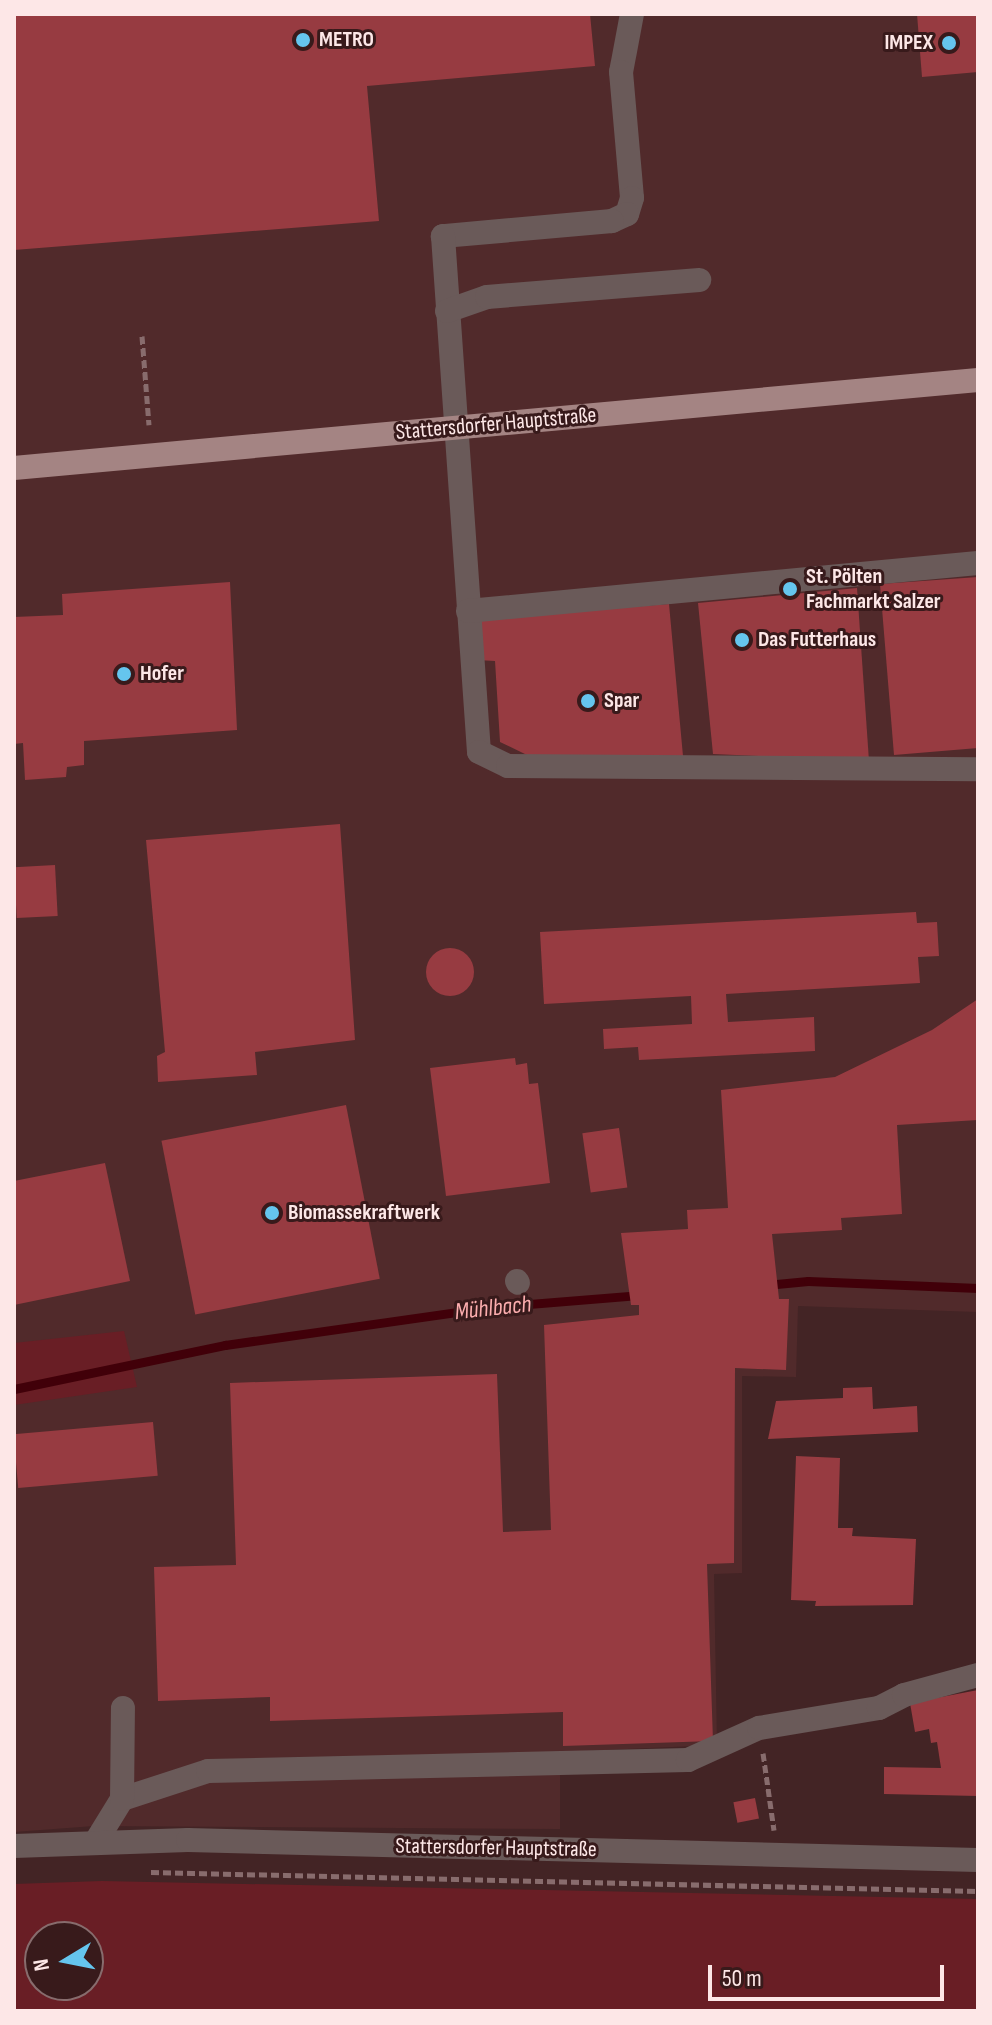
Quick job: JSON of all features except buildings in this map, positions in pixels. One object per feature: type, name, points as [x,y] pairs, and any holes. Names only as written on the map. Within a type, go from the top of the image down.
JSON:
[{"type":"main road","name":"Stattersdorfer Hauptstraße","points":[[14,468],[978,380]]},
{"type":"street","points":[[632,14],[621,72],[632,198],[627,214],[612,221],[443,236],[479,752],[508,766],[978,769]]},
{"type":"street","points":[[447,311],[487,297],[699,280]]},
{"type":"street","points":[[468,611],[978,563]]},
{"type":"street","points":[[122,1799],[208,1771],[688,1760],[759,1728],[879,1708],[904,1695],[978,1675]]},
{"type":"street","points":[[95,1843],[122,1799],[123,1708]]},
{"type":"street","name":"Stattersdorfer Hauptstraße","points":[[14,1846],[188,1840],[978,1860]]},
{"type":"path","points":[[142,336],[149,425]]},
{"type":"path","points":[[759,1728],[777,1855]]},
{"type":"path","points":[[135,1871],[978,1891]]},
{"type":"shaded area","points":[[14,14],[978,14],[978,1312],[798,1306],[796,1377],[742,1376],[742,1573],[714,1574],[717,1745],[560,1752],[560,1829],[94,1826],[14,1832]]},
{"type":"shaded area","points":[[124,1331],[137,1387],[14,1405],[14,1343]]},
{"type":"shaded area","points":[[102,1881],[978,1899],[978,2011],[14,2011],[14,1884]]},
{"type":"waterway","name":"Mühlbach","points":[[766,1285],[808,1281],[978,1288]]},
{"type":"waterway","name":"Mühlbach","points":[[14,1389],[225,1345],[491,1307],[639,1295]]},
{"type":"place","name":"METRO","points":[[303,40]]},
{"type":"place","name":"IMPEX","points":[[949,43]]},
{"type":"place","name":"St. Pölten Fachmarkt Salzer","points":[[790,589]]},
{"type":"place","name":"Das Futterhaus","points":[[742,640]]},
{"type":"place","name":"Hofer","points":[[124,674]]},
{"type":"place","name":"Spar","points":[[588,701]]},
{"type":"place","name":"Biomassekraftwerk","points":[[272,1213]]}]
